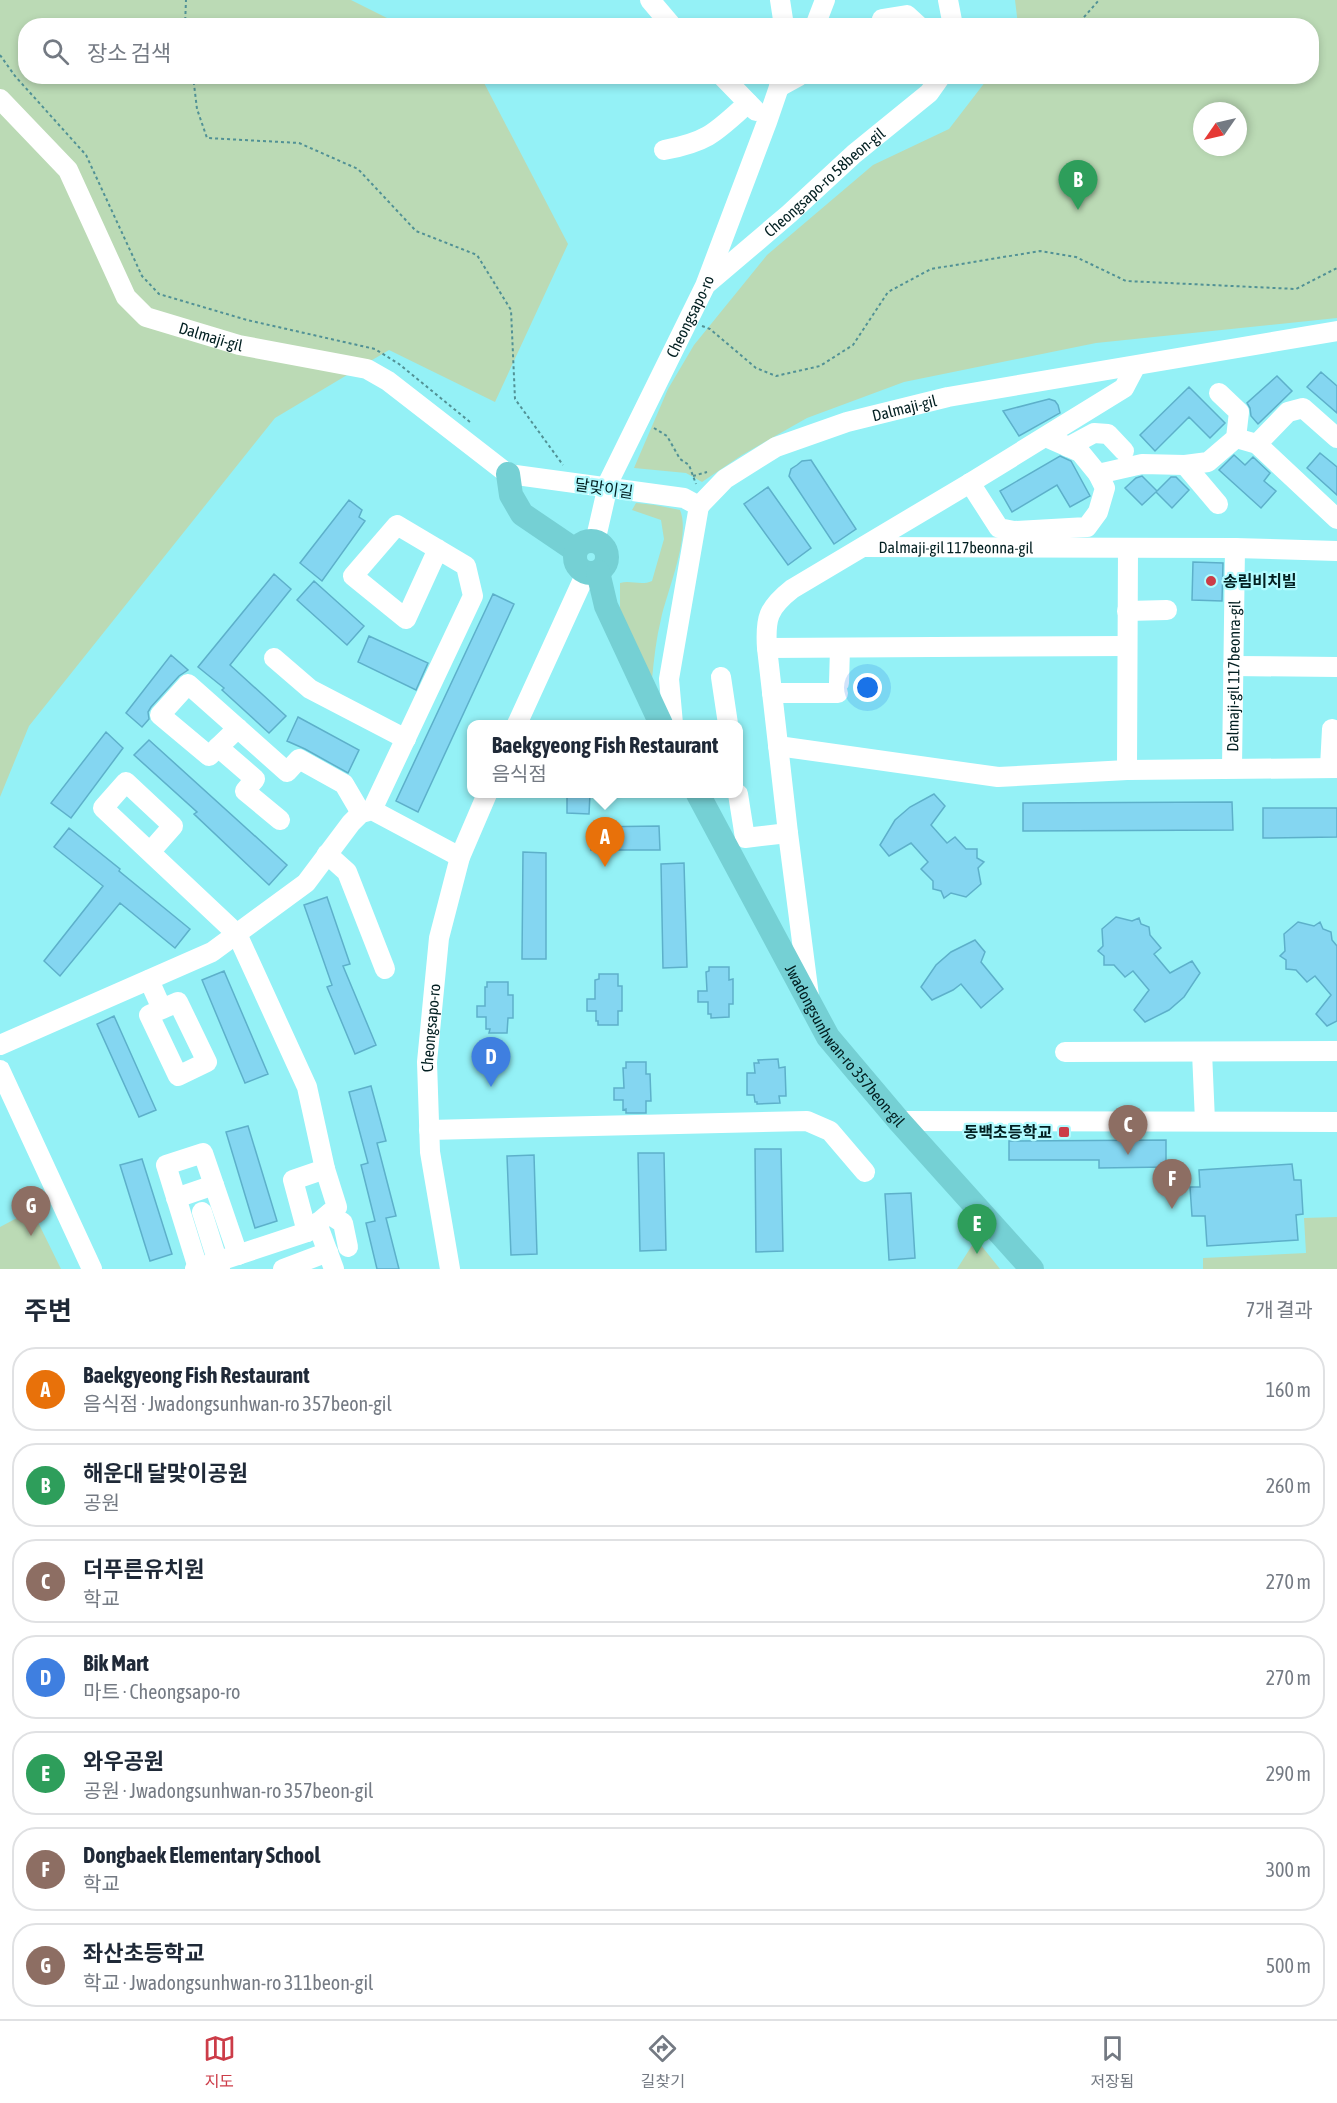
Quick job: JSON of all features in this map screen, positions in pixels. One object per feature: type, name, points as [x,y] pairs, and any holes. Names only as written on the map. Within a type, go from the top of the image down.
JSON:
[{"type":"main road","points":[[515,475],[511,495],[522,514],[585,546],[577,564],[592,572],[659,720]]},
{"type":"main road","name":"Jwadongsunhwan-ro 357beon-gil","points":[[700,798],[828,1037],[898,1121],[1032,1269]]},
{"type":"street","points":[[650,0],[665,18]]},
{"type":"street","points":[[780,0],[783,18]]},
{"type":"street","points":[[818,18],[825,0]]},
{"type":"street","points":[[948,0],[951,18]]},
{"type":"street","points":[[888,18],[907,15],[910,18]]},
{"type":"street","points":[[730,84],[767,122]]},
{"type":"street","name":"Cheongsapo-ro","points":[[585,546],[609,481],[705,286],[779,84]]},
{"type":"street","name":"Cheongsapo-ro 58beon-gil","points":[[705,286],[789,214],[854,154],[929,93],[935,84]]},
{"type":"street","name":"Dalmaji-gil","points":[[0,99],[68,170],[126,297],[146,317],[239,345],[367,369],[388,381],[515,475]]},
{"type":"street","points":[[664,150],[689,146],[711,136],[748,103]]},
{"type":"street","name":"Dalmaji-gil","points":[[693,497],[776,447],[847,422],[948,397],[1337,332]]},
{"type":"street","points":[[864,547],[1124,388],[1135,367]]},
{"type":"street","points":[[1098,474],[1142,464],[1185,465],[1208,462],[1236,438],[1239,412],[1219,393]]},
{"type":"street","points":[[1257,444],[1288,412],[1304,408],[1337,438]]},
{"type":"street","points":[[1068,447],[1094,433],[1108,434],[1124,451]]},
{"type":"street","points":[[970,483],[999,528],[1014,531],[1087,527],[1098,512],[1105,488],[1098,474],[1080,452],[1046,437]]},
{"type":"street","points":[[1236,438],[1257,444],[1337,519]]},
{"type":"street","points":[[1185,465],[1218,504]]},
{"type":"street","name":"달맞이길","points":[[515,475],[693,497]]},
{"type":"street","points":[[673,720],[669,679],[693,497]]},
{"type":"street","points":[[0,1045],[212,952],[306,883],[327,854],[366,812],[406,739],[472,597],[465,566],[438,549],[397,525],[353,576],[406,619],[438,549]]},
{"type":"street","name":"Dalmaji-gil 117beonna-gil","points":[[810,1000],[767,648],[766,626],[770,611],[780,598],[864,547],[1235,548],[1337,551]]},
{"type":"street","points":[[1127,770],[1128,548]]},
{"type":"street","name":"Dalmaji-gil 117beonra-gil","points":[[1232,768],[1235,548]]},
{"type":"street","points":[[519,720],[592,572]]},
{"type":"street","points":[[1127,610],[1167,610]]},
{"type":"street","points":[[767,648],[1126,645]]},
{"type":"street","points":[[772,693],[839,688],[840,648]]},
{"type":"street","points":[[274,658],[310,689],[406,739]]},
{"type":"street","points":[[1233,666],[1337,667]]},
{"type":"street","points":[[721,677],[727,720]]},
{"type":"street","points":[[238,728],[209,756],[160,715],[188,684],[238,728],[288,772],[299,759],[344,784],[366,812],[460,857]]},
{"type":"street","points":[[1332,729],[1334,767]]},
{"type":"street","name":"Dalmaji-gil 117beonra-gil","points":[[778,746],[998,777],[1127,770],[1334,767]]},
{"type":"street","points":[[218,747],[255,779],[245,791],[280,820]]},
{"type":"street","name":"Cheongsapo-ro","points":[[450,1269],[430,1152],[427,1062],[439,938],[460,857],[486,798]]},
{"type":"street","points":[[739,798],[745,838],[788,832]]},
{"type":"street","points":[[150,852],[237,934],[307,1087],[325,1169],[337,1207],[318,1223],[219,1265],[196,1268],[166,1165],[203,1153],[238,1255]]},
{"type":"street","points":[[327,854],[347,872],[385,969]]},
{"type":"street","points":[[149,980],[162,1009]]},
{"type":"street","points":[[1065,1052],[1337,1051]]},
{"type":"street","points":[[1202,1052],[1205,1121]]},
{"type":"street","points":[[0,1070],[92,1269]]},
{"type":"street","points":[[429,1130],[807,1121],[830,1131],[865,1172]]},
{"type":"street","points":[[898,1121],[1337,1122]]},
{"type":"street","points":[[283,1269],[331,1261],[318,1223],[293,1180],[325,1169]]},
{"type":"street","points":[[176,1198],[214,1185]]},
{"type":"street","points":[[201,1212],[219,1265]]},
{"type":"street","points":[[318,1223],[343,1223],[348,1248]]},
{"type":"path","points":[[185,18],[186,0]]},
{"type":"path","points":[[1083,18],[1099,0]]},
{"type":"path","points":[[0,55],[18,79]]},
{"type":"path","points":[[22,84],[86,155],[142,276],[159,294],[247,320],[375,349],[399,364],[471,423]]},
{"type":"path","points":[[194,84],[197,108],[207,138],[299,143],[358,169],[416,231],[477,255],[511,310],[515,399],[561,464],[573,468]]},
{"type":"path","points":[[700,325],[710,329],[756,368],[776,376],[820,366],[853,345],[888,292],[931,269],[1040,251],[1076,257],[1126,281],[1296,289],[1337,268]]},
{"type":"path","points":[[654,428],[667,435],[680,459],[689,465],[693,476],[693,497]]},
{"type":"path","points":[[693,476],[710,472]]},
{"type":"green space","points":[[0,0],[351,0],[387,18],[18,18],[18,84],[485,84],[568,244],[495,402],[389,350],[275,418],[29,726],[0,797]]},
{"type":"green space","points":[[1015,0],[1337,0],[1337,318],[1096,343],[904,382],[807,418],[742,455],[702,482],[686,473],[634,468],[668,389],[694,345],[767,255],[873,165],[949,129],[984,84],[1319,84],[1319,18],[1017,18]]},
{"type":"green space","points":[[636,503],[680,510],[683,521],[677,564],[659,626],[652,679],[620,615],[620,583],[652,581],[664,539],[661,520],[632,510]]},
{"type":"green space","points":[[32,1210],[61,1269],[0,1269],[0,1227]]},
{"type":"green space","points":[[1337,1217],[1337,1269],[1203,1269],[1203,1258],[1306,1253],[1304,1218]]},
{"type":"green space","points":[[976,1239],[1000,1269],[957,1269]]},
{"type":"building","points":[[1321,372],[1337,386],[1337,413],[1307,387]]},
{"type":"building","points":[[1277,376],[1292,391],[1258,424],[1251,416],[1247,403]]},
{"type":"building","points":[[1189,387],[1225,423],[1210,438],[1189,417],[1155,451],[1140,435]]},
{"type":"building","points":[[1049,399],[1055,401],[1060,413],[1019,436],[1003,411]]},
{"type":"building","points":[[1320,453],[1337,467],[1337,495],[1307,468]]},
{"type":"building","points":[[1234,455],[1245,465],[1253,457],[1270,473],[1264,481],[1276,491],[1261,508],[1219,470]]},
{"type":"building","points":[[1060,456],[1071,461],[1090,496],[1070,507],[1057,485],[1012,512],[1000,491]]},
{"type":"building","points":[[811,460],[856,529],[834,544],[789,476],[791,469],[802,461]]},
{"type":"building","points":[[1142,476],[1157,491],[1171,477],[1176,477],[1189,490],[1172,508],[1156,492],[1142,505],[1125,488],[1136,478]]},
{"type":"building","points":[[768,487],[811,548],[788,565],[744,504]]},
{"type":"building","points":[[349,500],[362,510],[359,517],[365,521],[322,581],[300,563]]},
{"type":"building","name":"송림비치빌","points":[[1193,562],[1223,563],[1222,601],[1192,600]]},
{"type":"building","points":[[274,574],[291,589],[230,665],[286,716],[269,733],[222,690],[224,688],[198,667]]},
{"type":"building","points":[[314,581],[364,626],[347,645],[297,600]]},
{"type":"building","points":[[493,594],[514,604],[418,812],[396,801]]},
{"type":"building","points":[[369,636],[428,663],[416,690],[358,662]]},
{"type":"building","points":[[171,655],[188,670],[179,676],[151,707],[148,712],[149,719],[142,727],[126,713]]},
{"type":"building","points":[[298,717],[359,750],[348,773],[287,741]]},
{"type":"building","points":[[106,732],[123,748],[71,818],[51,803]]},
{"type":"building","points":[[149,740],[287,865],[269,885],[194,814],[197,812],[134,755]]},
{"type":"building","points":[[934,794],[945,806],[931,825],[947,843],[955,837],[966,849],[977,849],[977,858],[984,862],[978,868],[981,884],[966,897],[951,893],[944,898],[941,891],[933,889],[933,881],[921,869],[928,862],[911,843],[889,856],[880,845],[895,820],[910,807]]},
{"type":"building","points":[[567,798],[590,798],[589,814],[567,813]]},
{"type":"building","points":[[1232,802],[1233,830],[1023,831],[1023,803]]},
{"type":"building","points":[[1263,808],[1337,808],[1337,837],[1263,838]]},
{"type":"building","points":[[659,826],[660,850],[591,850],[591,827]]},
{"type":"building","points":[[69,828],[190,929],[175,948],[120,903],[60,976],[44,961],[103,886],[54,847]]},
{"type":"building","points":[[523,852],[546,853],[546,959],[522,959]]},
{"type":"building","points":[[684,863],[687,967],[663,968],[661,864]]},
{"type":"building","points":[[327,897],[350,964],[343,966],[376,1045],[355,1054],[327,987],[332,985],[304,905]]},
{"type":"building","points":[[1116,917],[1132,921],[1139,918],[1141,924],[1149,927],[1150,935],[1161,948],[1154,954],[1170,973],[1192,961],[1200,973],[1184,997],[1169,1010],[1145,1022],[1134,1010],[1149,990],[1133,971],[1125,977],[1114,965],[1104,965],[1104,956],[1098,951],[1103,946],[1102,929]]},
{"type":"building","points":[[1298,922],[1314,926],[1320,922],[1323,929],[1331,932],[1332,940],[1337,946],[1337,1021],[1327,1026],[1316,1014],[1331,995],[1315,976],[1307,982],[1296,970],[1286,969],[1286,960],[1280,956],[1285,951],[1284,934]]},
{"type":"building","points":[[975,940],[985,952],[981,962],[1003,989],[981,1008],[961,984],[932,1000],[921,987],[936,965],[951,952]]},
{"type":"building","points":[[709,967],[729,967],[729,980],[733,979],[733,1004],[729,1004],[729,1017],[711,1018],[711,1014],[708,1014],[708,1002],[698,1002],[698,991],[707,991],[706,972],[709,971]]},
{"type":"building","points":[[224,971],[268,1074],[245,1083],[202,980]]},
{"type":"building","points":[[599,974],[618,974],[618,986],[622,986],[622,1011],[618,1011],[618,1025],[598,1025],[596,1011],[587,1011],[587,999],[595,999],[595,980],[599,979]]},
{"type":"building","points":[[487,982],[508,982],[508,995],[513,995],[513,1018],[508,1018],[507,1033],[489,1033],[490,1029],[486,1029],[486,1017],[477,1017],[477,1006],[485,1006]]},
{"type":"building","points":[[114,1016],[156,1110],[139,1117],[97,1024]]},
{"type":"building","points":[[778,1059],[779,1068],[785,1067],[786,1096],[779,1096],[780,1103],[757,1104],[754,1095],[747,1095],[747,1073],[755,1073],[754,1063],[759,1063],[758,1060]]},
{"type":"building","points":[[626,1062],[646,1062],[646,1074],[650,1074],[651,1101],[646,1101],[646,1113],[626,1113],[626,1109],[623,1110],[623,1100],[614,1100],[614,1088],[624,1088],[623,1068],[626,1068]]},
{"type":"building","points":[[371,1086],[386,1141],[377,1143],[396,1216],[386,1218],[399,1269],[377,1269],[366,1223],[375,1221],[361,1165],[368,1163],[349,1092]]},
{"type":"building","points":[[248,1126],[277,1221],[255,1228],[226,1132]]},
{"type":"building","points":[[1166,1140],[1166,1167],[1099,1168],[1099,1160],[1009,1160],[1009,1141]]},
{"type":"building","points":[[755,1149],[781,1149],[783,1251],[756,1252]]},
{"type":"building","points":[[638,1153],[664,1153],[666,1250],[640,1251]]},
{"type":"building","points":[[534,1155],[537,1254],[511,1255],[507,1156]]},
{"type":"building","points":[[142,1159],[172,1254],[150,1261],[120,1165]]},
{"type":"building","points":[[1292,1164],[1294,1180],[1301,1180],[1303,1214],[1296,1215],[1298,1240],[1207,1246],[1205,1216],[1192,1216],[1190,1187],[1200,1187],[1199,1170]]},
{"type":"building","points":[[911,1193],[915,1258],[889,1260],[885,1194]]},
{"type":"place","name":"해운대 달맞이공원","points":[[1078,210]]},
{"type":"place","name":"송림비치빌","points":[[1211,581]]},
{"type":"place","name":"Baekgyeong Fish Restaurant","points":[[605,867]]},
{"type":"place","name":"Bik Mart","points":[[491,1087]]},
{"type":"place","name":"동백초등학교","points":[[1064,1132]]},
{"type":"place","name":"더푸른유치원","points":[[1128,1155]]},
{"type":"place","name":"Dongbaek Elementary School","points":[[1172,1209]]},
{"type":"place","name":"좌산초등학교","points":[[31,1236]]},
{"type":"place","name":"와우공원","points":[[977,1254]]}]
